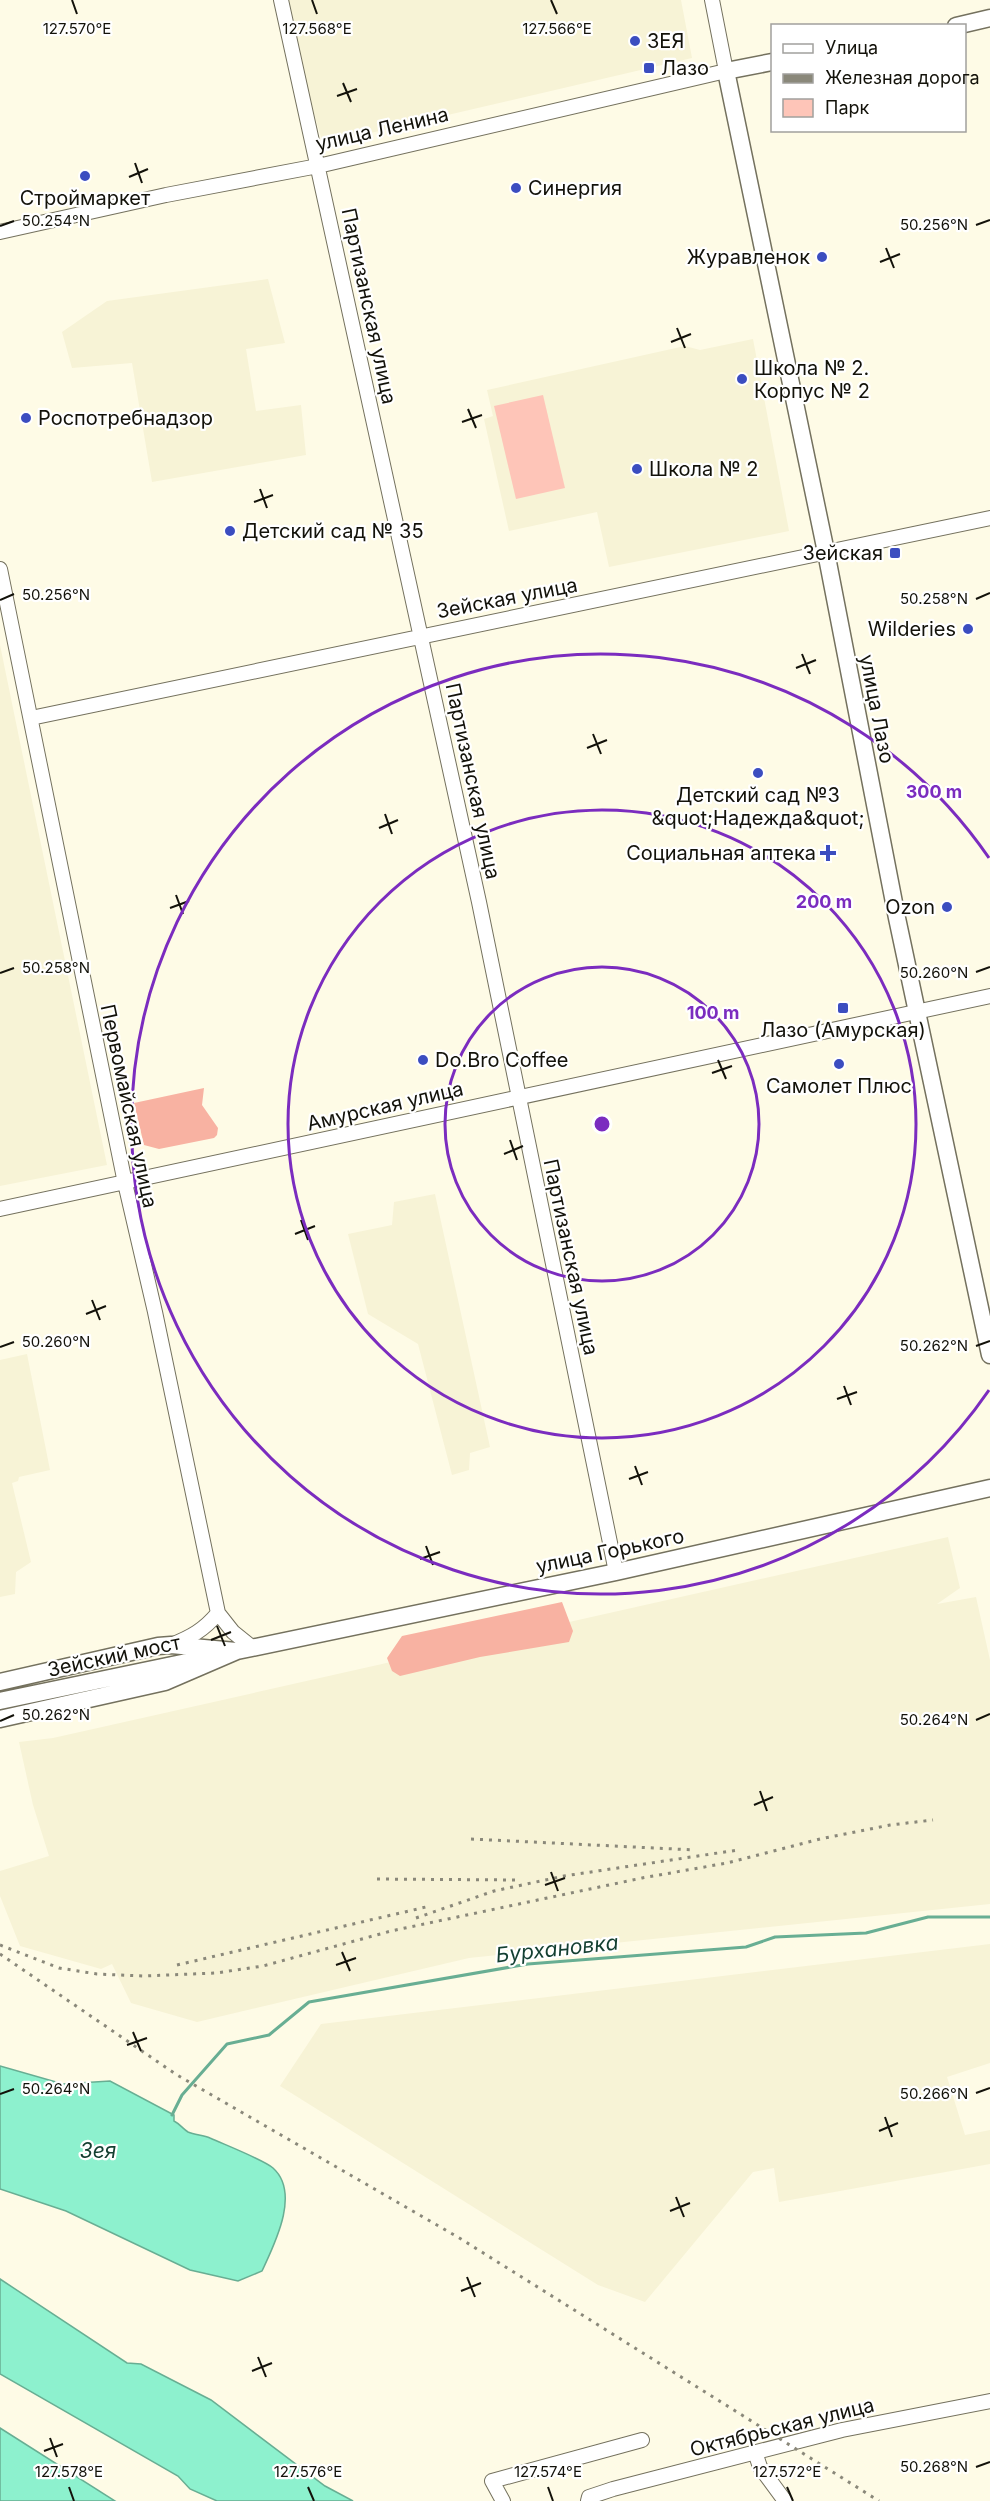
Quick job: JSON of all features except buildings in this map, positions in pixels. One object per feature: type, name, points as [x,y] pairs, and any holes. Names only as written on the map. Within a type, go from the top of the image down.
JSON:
[{"type":"main road","points":[[964,24],[990,18]]},
{"type":"main road","name":"улица Ленина","points":[[726,71],[771,62]]},
{"type":"main road","name":"улица Лазо","points":[[726,71],[826,552],[917,1011],[990,1355]]},
{"type":"main road","name":"улица Горького","points":[[0,1719],[165,1682],[245,1649],[616,1572],[990,1488]]},
{"type":"main road","name":"улица Горького","points":[[0,1682],[106,1657],[171,1645],[245,1649]]},
{"type":"main road","name":"Зейский мост","points":[[0,1701],[245,1649]]},
{"type":"street","name":"Партизанская улица","points":[[281,0],[422,634],[616,1572]]},
{"type":"street","name":"улица Лазо","points":[[712,0],[726,71]]},
{"type":"street","name":"улица Ленина","points":[[0,232],[166,195],[318,166],[726,71]]},
{"type":"street","name":"Зейская улица","points":[[32,718],[422,634],[599,601],[990,518]]},
{"type":"street","name":"Первомайская улица","points":[[0,569],[125,1183],[218,1613]]},
{"type":"street","name":"Амурская улица","points":[[0,1209],[990,996]]},
{"type":"street","points":[[171,1645],[195,1636],[208,1626],[218,1613],[245,1649]]},
{"type":"street","name":"Октябрьская улица","points":[[588,2501],[589,2497],[613,2489],[842,2430],[990,2401]]},
{"type":"street","points":[[503,2501],[492,2481],[642,2440]]},
{"type":"street","points":[[755,2452],[760,2467],[785,2501]]},
{"type":"shaded area","points":[[284,0],[681,0],[692,58],[323,144],[297,56]]},
{"type":"shaded area","points":[[268,279],[285,343],[246,349],[256,411],[301,405],[306,455],[152,482],[132,363],[72,368],[62,332],[107,301]]},
{"type":"shaded area","name":"Школа № 2","points":[[753,339],[789,531],[609,567],[597,512],[509,531],[484,419],[493,416],[487,390],[685,346],[700,350]]},
{"type":"shaded area","points":[[0,645],[107,1165],[0,1186]]},
{"type":"shaded area","points":[[204,1088],[202,1105],[218,1128],[214,1138],[159,1149],[144,1145],[134,1103]]},
{"type":"shaded area","points":[[435,1194],[490,1447],[470,1453],[469,1470],[452,1475],[418,1344],[368,1314],[348,1234],[392,1225],[394,1202]]},
{"type":"shaded area","points":[[27,1354],[50,1470],[19,1477],[18,1481],[12,1483],[31,1562],[16,1572],[15,1594],[0,1597],[0,1360]]},
{"type":"shaded area","points":[[948,1537],[960,1588],[937,1604],[976,1597],[990,1660],[990,1904],[469,1958],[197,2022],[131,2003],[112,1964],[101,1969],[20,1946],[0,1896],[0,1871],[49,1856],[33,1805],[19,1742],[53,1738]]},
{"type":"shaded area","points":[[562,1602],[573,1631],[569,1642],[480,1657],[400,1676],[392,1671],[387,1658],[402,1636]]},
{"type":"shaded area","points":[[990,1944],[990,2063],[947,2077],[965,2135],[990,2130],[990,2164],[779,2202],[774,2168],[753,2172],[645,2302],[598,2285],[280,2086],[321,2024]]},
{"type":"green space","points":[[543,395],[565,488],[516,499],[494,406]]},
{"type":"water","name":"Зея","points":[[0,2066],[63,2084],[110,2081],[174,2115],[174,2121],[188,2132],[210,2138],[273,2168],[281,2179],[285,2191],[285,2205],[278,2234],[262,2271],[238,2281],[190,2270],[66,2211],[0,2189]]},
{"type":"water","points":[[0,2279],[127,2363],[141,2364],[211,2400],[325,2486],[353,2501],[217,2501],[190,2489],[178,2476],[0,2374]]},
{"type":"water","points":[[0,2428],[115,2501],[0,2501]]},
{"type":"waterway","name":"Бурхановка","points":[[172,2115],[182,2095],[227,2044],[269,2035],[309,2002],[528,1964],[746,1947],[775,1937],[866,1933],[928,1917],[990,1917]]},
{"type":"railway","points":[[0,1945],[59,1968],[97,1974],[144,1976],[216,1973],[263,1966],[391,1931],[642,1878],[727,1863],[820,1839],[890,1825],[933,1820]]},
{"type":"railway","points":[[471,1839],[695,1850]]},
{"type":"railway","points":[[416,1918],[494,1891],[564,1876],[738,1850]]},
{"type":"railway","points":[[377,1879],[516,1880]]},
{"type":"railway","points":[[177,1965],[426,1907]]},
{"type":"railway","points":[[0,1954],[177,2075],[461,2239],[879,2501]]},
{"type":"place","name":"ЗЕЯ","points":[[635,41]]},
{"type":"place","name":"Лазо","points":[[649,68]]},
{"type":"place","name":"Строймаркет","points":[[85,176]]},
{"type":"place","name":"Синергия","points":[[516,188]]},
{"type":"place","name":"Журавленок","points":[[822,257]]},
{"type":"place","name":"Школа № 2. Корпус № 2","points":[[742,379]]},
{"type":"place","name":"Роспотребнадзор","points":[[26,418]]},
{"type":"place","name":"Школа № 2","points":[[637,469]]},
{"type":"place","name":"Детский сад № 35","points":[[230,531]]},
{"type":"place","name":"Зейская","points":[[895,553]]},
{"type":"place","name":"Wilderies","points":[[968,629]]},
{"type":"place","name":"Детский сад №3 &quot;Надежда&quot;","points":[[758,773]]},
{"type":"place","name":"Социальная аптека","points":[[828,853]]},
{"type":"place","name":"Ozon","points":[[947,907]]},
{"type":"place","name":"Лазо (Амурская)","points":[[843,1008]]},
{"type":"place","name":"Do.Bro Coffee","points":[[423,1060]]},
{"type":"place","name":"Самолет Плюс","points":[[839,1064]]}]
